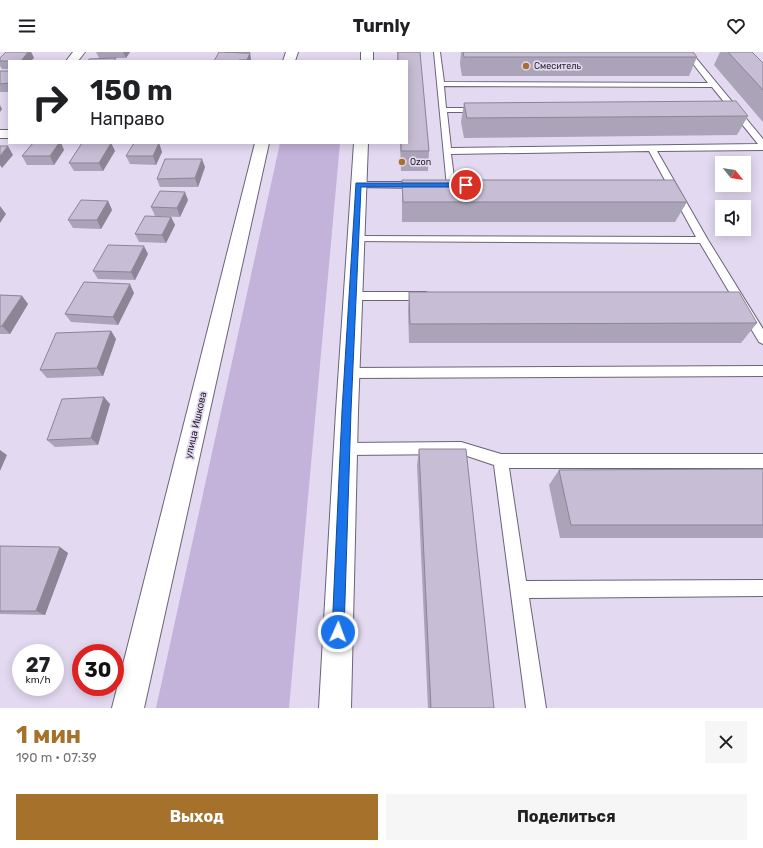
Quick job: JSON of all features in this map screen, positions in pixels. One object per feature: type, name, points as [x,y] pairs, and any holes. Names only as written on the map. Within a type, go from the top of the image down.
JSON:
[{"type":"street","points":[[73,60],[79,52]]},
{"type":"street","name":"улица Ишкова","points":[[128,708],[262,144]]},
{"type":"street","points":[[335,708],[355,239],[361,144]]},
{"type":"lane","points":[[438,52],[450,185]]},
{"type":"lane","points":[[687,52],[714,85],[730,109],[763,146]]},
{"type":"lane","points":[[440,84],[714,85]]},
{"type":"lane","points":[[444,110],[491,110]]},
{"type":"lane","points":[[448,151],[652,149],[763,146]]},
{"type":"lane","points":[[652,149],[668,185],[763,339]]},
{"type":"lane","points":[[358,185],[427,185]]},
{"type":"lane","points":[[355,239],[703,240]]},
{"type":"lane","points":[[720,294],[735,294]]},
{"type":"lane","points":[[353,296],[437,296]]},
{"type":"lane","points":[[349,373],[763,371]]},
{"type":"lane","points":[[346,449],[461,448],[501,461],[763,461]]},
{"type":"lane","points":[[501,461],[536,708]]},
{"type":"lane","points":[[519,590],[763,588]]},
{"type":"shaded area","points":[[280,144],[340,144],[289,708],[156,708]]},
{"type":"building","points":[[6,52],[28,52],[22,60],[0,61],[0,58]]},
{"type":"building","points":[[219,52],[250,53],[247,60],[215,60]]},
{"type":"building","points":[[225,52],[248,52],[247,53]]},
{"type":"building","points":[[398,52],[420,52],[429,151],[401,151],[401,144],[408,144],[408,60],[398,60]]},
{"type":"building","points":[[463,52],[693,52],[697,57],[464,57]]},
{"type":"building","points":[[728,52],[752,52],[763,63],[763,90]]},
{"type":"building","points":[[116,58],[115,60],[89,59]]},
{"type":"building","points":[[0,71],[8,71],[8,83],[0,84]]},
{"type":"building","points":[[736,101],[748,116],[467,118],[464,103]]},
{"type":"building","points":[[32,144],[58,144],[50,156],[22,156]]},
{"type":"building","points":[[81,144],[110,144],[99,163],[69,163]]},
{"type":"building","points":[[133,144],[159,144],[153,156],[126,156]]},
{"type":"building","points":[[0,146],[8,146],[0,156]]},
{"type":"building","points":[[165,159],[202,159],[195,178],[157,179]]},
{"type":"building","points":[[402,180],[674,180],[687,202],[403,202]]},
{"type":"building","points":[[160,191],[185,192],[177,208],[151,207]]},
{"type":"building","points":[[81,200],[108,201],[97,220],[68,220]]},
{"type":"building","points":[[145,216],[171,217],[162,235],[135,234]]},
{"type":"building","points":[[108,245],[144,246],[131,272],[93,271]]},
{"type":"building","points":[[84,282],[130,284],[113,317],[65,314]]},
{"type":"building","points":[[409,292],[739,292],[757,323],[410,324]]},
{"type":"building","points":[[0,295],[22,296],[2,326],[0,326]]},
{"type":"building","points":[[111,331],[97,368],[40,370],[56,333]]},
{"type":"building","points":[[104,397],[91,438],[47,440],[62,399]]},
{"type":"building","points":[[419,449],[466,449],[494,708],[431,708]]},
{"type":"building","points":[[763,469],[763,525],[571,525],[559,470]]},
{"type":"building","points":[[0,546],[60,547],[36,611],[0,611]]},
{"type":"place","name":"Смеситель","points":[[526,66]]},
{"type":"place","name":"Ozon","points":[[402,162]]},
{"type":"route","points":[[338,632],[358,185],[466,185]]}]
